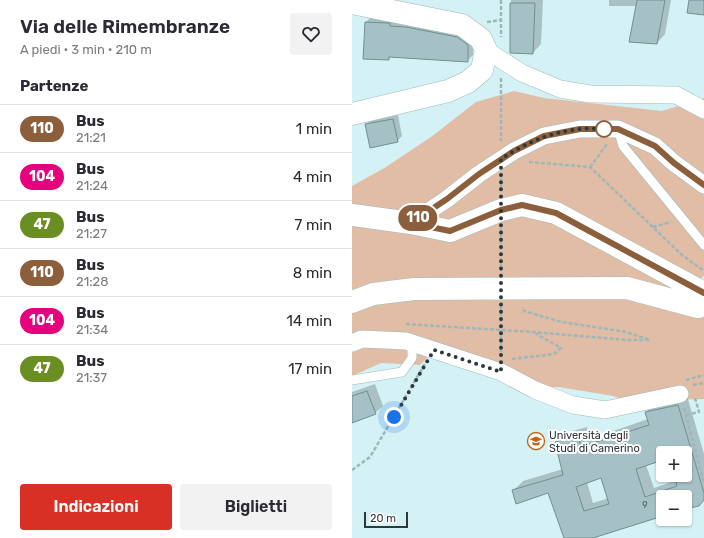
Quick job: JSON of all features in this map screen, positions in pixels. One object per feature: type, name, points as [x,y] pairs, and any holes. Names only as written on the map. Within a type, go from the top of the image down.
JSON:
[{"type":"street","points":[[352,3],[462,25],[481,39],[493,54],[522,73],[560,89],[590,94],[676,96],[704,110]]},
{"type":"street","points":[[352,114],[448,91],[468,82],[482,70],[493,54]]},
{"type":"street","points":[[411,223],[447,199],[479,174],[514,151],[544,136],[580,129],[618,129],[655,146],[674,163],[704,185]]},
{"type":"street","points":[[352,215],[411,223],[450,231],[501,210],[522,205],[556,213],[704,293]]},
{"type":"street","points":[[352,302],[373,294],[414,289],[628,288],[698,307],[704,298]]},
{"type":"street","points":[[352,344],[362,339],[406,341],[434,350],[501,366],[535,390],[573,405],[605,410],[680,394]]},
{"type":"lane","points":[[618,129],[623,146],[704,245]]},
{"type":"lane","points":[[352,380],[402,372],[412,358],[412,343]]},
{"type":"path","points":[[501,0],[501,20]]},
{"type":"path","points":[[493,54],[501,159],[501,366],[518,359],[531,356],[554,354],[561,348],[533,332]]},
{"type":"path","points":[[590,167],[618,129]]},
{"type":"path","points":[[501,159],[590,167],[682,255],[704,271]]},
{"type":"path","points":[[653,227],[677,220]]},
{"type":"path","points":[[399,324],[533,332],[628,340],[650,340],[626,332],[562,322],[524,311],[523,301],[540,289]]},
{"type":"path","points":[[352,470],[370,456],[434,350]]},
{"type":"path","points":[[691,379],[704,375]]},
{"type":"path","points":[[680,394],[702,470],[704,483]]},
{"type":"shaded area","points":[[514,91],[544,98],[662,111],[704,98],[704,276],[680,293],[704,308],[704,399],[671,400],[641,406],[613,396],[559,387],[537,388],[434,350],[420,365],[381,363],[352,376],[352,186],[386,167],[431,137],[476,102]]},
{"type":"building","points":[[637,0],[665,0],[657,44],[629,42]]},
{"type":"building","points":[[689,0],[704,0],[704,15],[687,13]]},
{"type":"building","points":[[510,3],[535,3],[533,54],[510,53]]},
{"type":"building","points":[[365,22],[390,23],[390,26],[406,27],[457,37],[468,45],[468,62],[389,57],[389,60],[363,59]]},
{"type":"building","points":[[393,119],[398,142],[370,148],[365,124]]},
{"type":"building","points":[[367,391],[376,414],[352,423],[352,396]]},
{"type":"building","points":[[678,405],[690,446],[656,446],[656,462],[636,469],[645,497],[656,493],[656,518],[593,538],[564,538],[548,493],[516,504],[512,490],[563,475],[555,442],[578,436],[581,447],[649,425],[645,412]],"holes":[[[601,478],[609,504],[584,511],[576,487]]]},
{"type":"building","points":[[692,452],[704,493],[704,500],[699,506],[692,508],[692,490],[665,490],[677,486],[676,482],[692,482]]},
{"type":"bus line","name":"110","points":[[704,185],[674,163],[655,146],[618,129],[580,129],[544,136],[514,151],[479,174],[447,199],[411,223],[450,231],[501,210],[522,205],[556,213],[704,293]]},
{"type":"place","name":"Università degli Studi di Camerino","points":[[536,441]]},
{"type":"route","points":[[394,417],[434,350],[501,372],[501,159],[544,136],[580,129],[604,129]]}]
